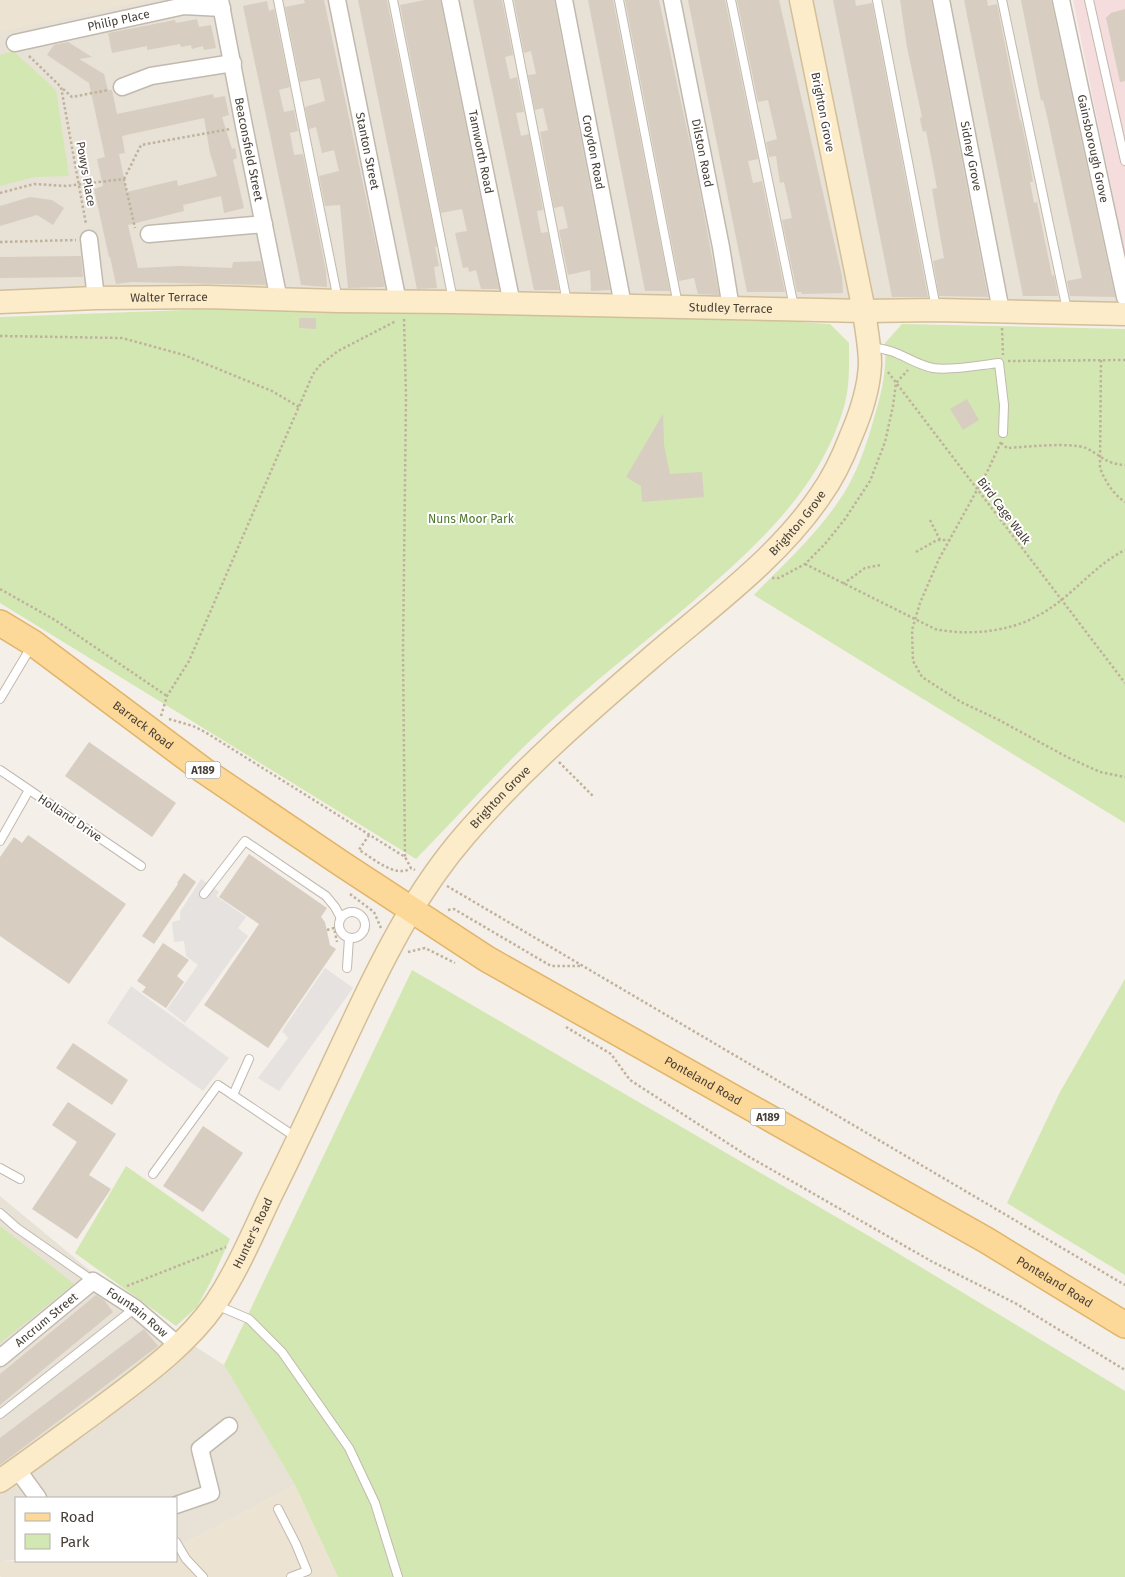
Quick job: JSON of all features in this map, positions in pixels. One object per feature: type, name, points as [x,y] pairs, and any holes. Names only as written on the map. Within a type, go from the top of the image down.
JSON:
[{"type":"main road","name":"Barrack Road","points":[[0,623],[33,643],[203,770],[411,910]]},
{"type":"main road","name":"Ponteland Road","points":[[411,910],[487,959],[986,1240],[1125,1325]]},
{"type":"street","name":"Stanton Street","points":[[337,0],[398,302]]},
{"type":"street","name":"Tamworth Road","points":[[450,0],[512,304]]},
{"type":"street","name":"Croydon Road","points":[[564,0],[623,305]]},
{"type":"street","name":"Dilston Road","points":[[672,0],[721,247],[731,308]]},
{"type":"street","name":"Brighton Grove","points":[[411,910],[432,878],[466,834],[546,751],[590,710],[765,559],[804,518],[838,467],[857,423],[868,383],[869,348],[864,311],[801,0]]},
{"type":"street","name":"Sidney Grove","points":[[941,0],[1001,312]]},
{"type":"street","name":"Gainsborough Grove","points":[[1061,0],[1125,297]]},
{"type":"street","name":"Philip Place","points":[[15,44],[184,6],[221,2]]},
{"type":"street","name":"Beaconsfield Street","points":[[221,2],[279,300]]},
{"type":"street","points":[[122,87],[151,76],[233,63]]},
{"type":"street","points":[[148,234],[264,224]]},
{"type":"street","points":[[89,239],[96,298]]},
{"type":"street","name":"Walter Terrace","points":[[0,302],[96,298],[207,297],[338,301]]},
{"type":"street","name":"Studley Terrace","points":[[338,301],[1125,314]]},
{"type":"street","name":"Hunter's Road","points":[[9,1475],[144,1375],[194,1329],[215,1304],[251,1237],[376,974],[411,910]]},
{"type":"street","name":"Fountain Row","points":[[93,1282],[135,1308],[178,1345]]},
{"type":"street","name":"Ancrum Street","points":[[0,1358],[93,1282]]},
{"type":"street","points":[[178,1504],[210,1493],[200,1449],[229,1426]]},
{"type":"street","points":[[9,1475],[37,1497]]},
{"type":"lane","points":[[278,0],[338,301]]},
{"type":"lane","points":[[393,0],[453,302]]},
{"type":"lane","points":[[508,0],[568,305]]},
{"type":"lane","points":[[619,0],[679,307]]},
{"type":"lane","points":[[732,0],[794,310]]},
{"type":"lane","points":[[877,0],[936,310]]},
{"type":"lane","points":[[1002,0],[1068,312]]},
{"type":"lane","points":[[1089,0],[1125,161]]},
{"type":"lane","points":[[869,348],[884,348],[897,352],[933,368],[945,369],[999,363],[1004,405],[1003,433]]},
{"type":"lane","points":[[0,699],[33,643]]},
{"type":"lane","name":"Holland Drive","points":[[0,770],[141,866]]},
{"type":"lane","points":[[0,842],[29,790]]},
{"type":"lane","points":[[204,894],[245,841],[326,896],[341,918]]},
{"type":"lane","points":[[347,912],[356,912],[363,916],[366,924],[364,932],[357,938],[349,938],[342,934],[338,926],[341,918],[347,912]]},
{"type":"lane","points":[[347,968],[349,938]]},
{"type":"lane","points":[[233,1095],[249,1059]]},
{"type":"lane","points":[[153,1174],[218,1085],[298,1140]]},
{"type":"lane","points":[[0,1168],[20,1179]]},
{"type":"lane","points":[[0,1213],[17,1228],[93,1282]]},
{"type":"lane","points":[[215,1304],[249,1319],[282,1352],[348,1448],[374,1503],[398,1577]]},
{"type":"lane","points":[[0,1414],[135,1308]]},
{"type":"lane","points":[[278,1510],[296,1544],[307,1571],[291,1577]]},
{"type":"lane","points":[[178,1545],[186,1559],[203,1577]]},
{"type":"path","points":[[15,44],[44,69],[72,98],[122,87]]},
{"type":"path","name":"Powys Place","points":[[62,87],[89,239]]},
{"type":"path","points":[[148,234],[137,235],[124,179],[141,145],[244,126]]},
{"type":"path","points":[[0,193],[34,184],[79,185],[124,179]]},
{"type":"path","points":[[0,242],[89,239]]},
{"type":"path","points":[[1001,312],[1004,362],[1014,360],[1125,360]]},
{"type":"path","points":[[405,857],[403,651],[406,407],[404,316],[328,358],[313,374],[189,661],[167,696],[161,717],[193,726],[205,732],[405,857],[412,868],[450,888],[1125,1285]]},
{"type":"path","points":[[0,336],[122,338],[184,355],[272,391],[299,407]]},
{"type":"path","name":"Bird Cage Walk","points":[[869,348],[1125,683]]},
{"type":"path","points":[[1101,360],[1100,468],[1105,480],[1125,502]]},
{"type":"path","points":[[747,575],[762,578],[780,578],[805,564],[845,519],[870,481],[885,442],[896,383],[917,362]]},
{"type":"path","points":[[1003,433],[1001,443],[940,559],[920,603],[912,630],[913,661],[922,677],[961,702],[1067,757],[1100,772],[1125,777]]},
{"type":"path","points":[[1001,443],[1007,448],[1070,446],[1085,448],[1110,463],[1125,465]]},
{"type":"path","points":[[930,520],[940,540]]},
{"type":"path","points":[[916,552],[940,540],[951,540]]},
{"type":"path","points":[[805,564],[935,630],[947,632],[987,631],[1015,625],[1040,615],[1102,565],[1125,550]]},
{"type":"path","points":[[843,584],[865,568],[882,565]]},
{"type":"path","points":[[0,589],[55,620],[167,696]]},
{"type":"path","points":[[546,751],[574,775],[593,796]]},
{"type":"path","points":[[369,834],[359,850],[399,872],[412,868]]},
{"type":"path","points":[[348,893],[374,912],[381,927],[380,937],[408,952],[420,948],[431,949],[456,964]]},
{"type":"path","points":[[445,910],[454,910],[552,966],[582,966]]},
{"type":"path","points":[[563,1026],[611,1054],[630,1080],[746,1155],[931,1261],[1015,1303],[1125,1370]]},
{"type":"path","points":[[110,1293],[251,1237]]},
{"type":"shaded area","points":[[0,0],[1068,0],[1125,308],[0,295]]},
{"type":"shaded area","points":[[0,0],[150,0],[0,32]]},
{"type":"shaded area","points":[[1073,0],[1125,0],[1125,256]]},
{"type":"shaded area","points":[[201,879],[219,892],[216,896],[246,917],[238,928],[248,936],[185,1023],[167,1009],[198,965],[186,956],[184,941],[174,942],[172,922],[180,920],[180,912]]},
{"type":"shaded area","points":[[325,968],[353,988],[279,1091],[258,1078],[288,1038],[282,1031]]},
{"type":"shaded area","points":[[131,986],[229,1058],[203,1091],[107,1023]]},
{"type":"shaded area","points":[[0,1196],[135,1308],[224,1365],[295,1485],[178,1547],[178,1497],[15,1497],[15,1560],[0,1561]]},
{"type":"shaded area","points":[[295,1485],[338,1577],[0,1576],[0,1561],[178,1562],[178,1547]]},
{"type":"green space","points":[[13,51],[56,90],[69,176],[34,177],[0,186],[0,55]]},
{"type":"green space","name":"Nuns Moor Park","points":[[212,309],[440,313],[618,311],[830,324],[849,343],[848,388],[836,430],[810,479],[794,501],[757,543],[696,599],[551,721],[499,771],[416,859],[0,603],[0,317]]},
{"type":"green space","points":[[902,324],[1125,329],[1125,823],[754,595],[819,527],[850,482],[864,451],[879,399],[885,372],[885,343]]},
{"type":"green space","points":[[412,970],[886,1246],[1125,1391],[1125,1577],[338,1577],[295,1485],[224,1365]]},
{"type":"green space","points":[[1125,979],[1125,1275],[1007,1203],[1060,1092]]},
{"type":"green space","points":[[126,1166],[230,1239],[197,1307],[176,1326],[75,1253]]},
{"type":"green space","points":[[0,1226],[74,1284],[0,1343]]},
{"type":"building","points":[[304,0],[324,0],[385,287],[348,288],[340,205],[325,206],[319,176],[339,171],[334,150],[322,153],[316,127],[309,129],[305,107],[325,101],[320,78],[300,82],[285,7],[305,3]]},
{"type":"building","points":[[358,0],[387,0],[437,246],[435,247],[439,266],[434,267],[437,288],[417,289]]},
{"type":"building","points":[[425,0],[440,0],[499,289],[481,289],[476,270],[469,272],[468,267],[463,268],[455,233],[467,231],[462,209],[441,213],[400,5]]},
{"type":"building","points":[[473,0],[502,0],[513,55],[505,57],[510,79],[517,77],[524,112],[516,113],[521,136],[529,134],[543,210],[537,211],[541,233],[548,232],[559,290],[534,290]]},
{"type":"building","points":[[514,0],[554,0],[610,290],[591,291],[590,270],[568,275],[559,230],[568,228],[563,206],[554,208],[540,132],[548,130],[543,108],[535,110],[528,75],[536,74],[531,51],[524,53]]},
{"type":"building","points":[[588,0],[613,0],[670,291],[645,291]]},
{"type":"building","points":[[625,0],[659,0],[697,176],[719,295],[698,294],[694,278],[679,281]]},
{"type":"building","points":[[688,0],[725,0],[758,159],[748,161],[753,183],[762,181],[785,292],[747,292]]},
{"type":"building","points":[[737,0],[779,0],[842,276],[843,293],[802,294],[797,292],[782,220],[792,218],[784,182],[780,183],[776,156],[769,157],[766,142],[777,139],[768,100],[758,102]]},
{"type":"building","points":[[833,0],[855,0],[856,6],[872,3],[928,297],[892,297]]},
{"type":"building","points":[[900,0],[931,0],[988,297],[939,296],[933,261],[944,258],[932,189],[937,188],[926,131],[923,132],[921,124],[920,118],[922,117],[907,47]]},
{"type":"building","points":[[964,0],[987,0],[988,6],[997,4],[1029,158],[1033,182],[1030,182],[1034,203],[1037,202],[1058,296],[1023,296]]},
{"type":"building","points":[[1021,0],[1051,0],[1115,297],[1070,296],[1067,281],[1082,278],[1047,116],[1043,100],[1041,101]]},
{"type":"building","points":[[267,1],[269,11],[274,9],[290,87],[279,90],[284,112],[294,110],[298,131],[290,133],[294,155],[303,154],[326,271],[327,287],[301,285],[243,6]]},
{"type":"building","points":[[1125,9],[1125,81],[1120,82],[1106,18],[1111,13]]},
{"type":"building","points":[[197,19],[199,27],[211,25],[216,48],[204,50],[203,46],[192,49],[191,45],[181,47],[180,44],[147,50],[147,46],[112,53],[108,33],[175,20],[176,23]]},
{"type":"building","points":[[68,42],[92,57],[79,59],[104,74],[108,90],[112,90],[117,114],[213,94],[214,98],[225,96],[229,115],[222,117],[232,149],[235,148],[237,158],[233,160],[244,208],[224,213],[221,196],[183,205],[184,211],[128,225],[138,268],[179,266],[232,268],[233,262],[261,261],[266,285],[132,282],[116,284],[94,189],[103,186],[97,159],[105,157],[89,83],[47,55],[54,45]],"holes":[[[204,118],[210,153],[217,176],[178,186],[177,180],[127,192],[119,154],[125,153],[122,136]]]},
{"type":"building","points":[[30,197],[52,200],[64,208],[53,225],[37,215],[0,226],[0,206]]},
{"type":"building","points":[[81,256],[83,277],[0,278],[0,257]]},
{"type":"building","points":[[299,318],[316,318],[316,329],[299,328]]},
{"type":"building","points":[[967,399],[979,420],[963,430],[950,409]]},
{"type":"building","points":[[663,414],[664,445],[670,474],[702,472],[704,497],[642,502],[641,486],[626,477]]},
{"type":"building","points":[[89,742],[176,803],[152,837],[65,776]]},
{"type":"building","points":[[28,835],[126,904],[69,984],[0,936],[0,857],[14,837],[22,843]]},
{"type":"building","points":[[249,854],[327,908],[321,917],[325,922],[330,945],[336,949],[268,1048],[204,1005],[259,924],[219,897]]},
{"type":"building","points":[[184,873],[196,882],[154,944],[142,936]]},
{"type":"building","points":[[163,943],[189,960],[177,976],[184,982],[166,1008],[142,992],[146,987],[137,981]]},
{"type":"building","points":[[73,1043],[128,1080],[112,1105],[56,1068]]},
{"type":"building","points":[[68,1102],[116,1134],[89,1175],[111,1189],[77,1239],[32,1209],[77,1142],[52,1125]]},
{"type":"building","points":[[203,1126],[243,1153],[203,1212],[163,1186]]},
{"type":"building","points":[[96,1295],[104,1300],[113,1312],[0,1405],[0,1374]]},
{"type":"building","points":[[144,1329],[158,1346],[0,1465],[0,1438]]}]
